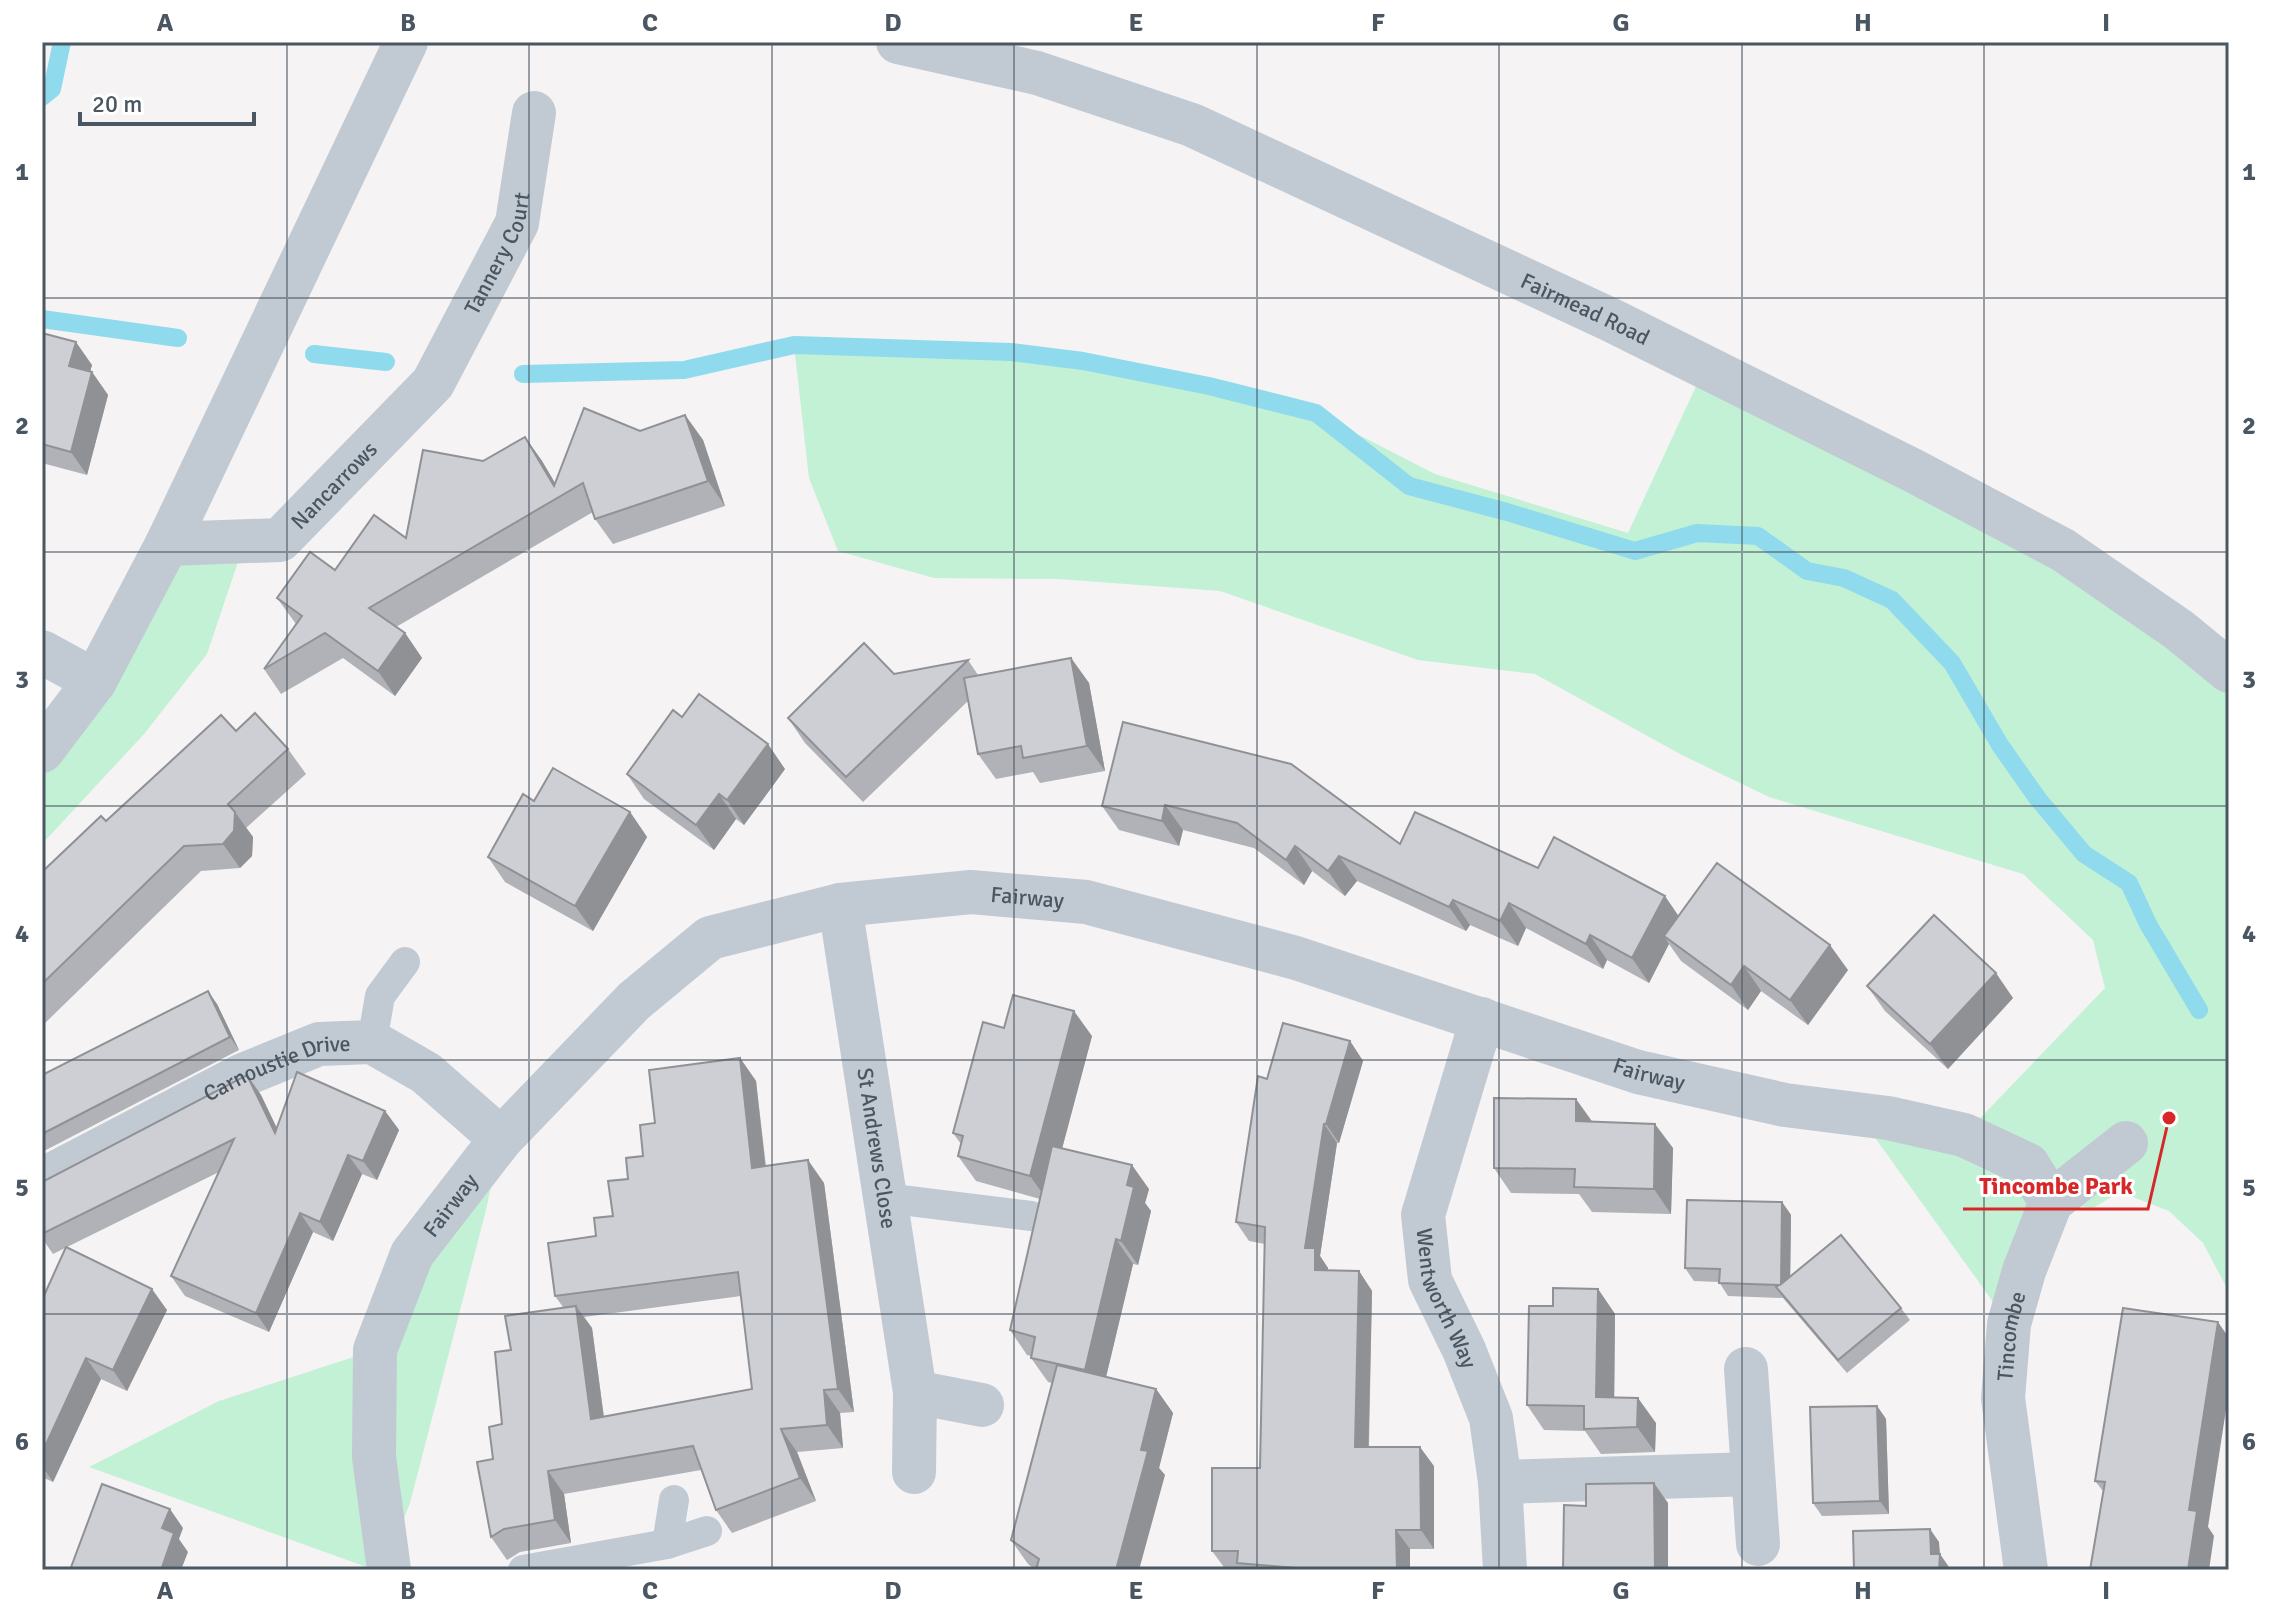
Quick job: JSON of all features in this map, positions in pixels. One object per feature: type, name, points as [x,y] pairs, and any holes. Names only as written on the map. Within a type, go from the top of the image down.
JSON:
[{"type":"street","points":[[42,751],[95,681],[167,544],[406,42]]},
{"type":"street","name":"Fairmead Road","points":[[898,42],[1037,73],[1192,125],[1611,320],[1912,470],[2063,550],[2179,630],[2229,671]]},
{"type":"street","name":"Tannery Court","points":[[433,383],[517,223],[534,113]]},
{"type":"street","name":"Nancarrows","points":[[167,544],[280,540],[433,383]]},
{"type":"street","points":[[42,652],[95,681]]},
{"type":"street","name":"Fairway","points":[[389,1570],[374,1457],[375,1350],[412,1254],[501,1139],[634,1001],[710,938],[840,905],[971,892],[1086,902],[1296,958],[1638,1072],[1785,1105],[1888,1118],[1964,1135],[2028,1165],[2051,1202]]},
{"type":"street","name":"St Andrews Close","points":[[840,905],[915,1392],[914,1472]]},
{"type":"street","name":"Wentworth Way","points":[[1482,1019],[1423,1215],[1430,1280],[1464,1350],[1491,1418],[1500,1482],[1505,1570]]},
{"type":"street","name":"Carnoustie Drive","points":[[42,1180],[243,1075],[319,1044],[372,1042],[426,1073],[501,1139]]},
{"type":"street","points":[[2051,1202],[2126,1143]]},
{"type":"street","name":"Tincombe","points":[[2026,1570],[2003,1398],[2009,1324],[2024,1271],[2051,1202]]},
{"type":"street","points":[[1746,1369],[1758,1544]]},
{"type":"street","points":[[915,1392],[982,1405]]},
{"type":"street","points":[[1500,1482],[1753,1474]]},
{"type":"lane","points":[[372,1042],[380,996],[405,962]]},
{"type":"lane","points":[[885,1198],[1031,1216]]},
{"type":"lane","points":[[667,1544],[674,1500]]},
{"type":"lane","points":[[523,1570],[667,1544],[707,1531]]},
{"type":"green space","points":[[794,345],[1050,357],[1316,413],[1435,474],[1628,533],[1705,367],[2043,540],[2229,680],[2229,1292],[2203,1243],[2169,1211],[2120,1192],[2093,1208],[2051,1202],[2009,1324],[1858,1114],[1964,1135],[2105,988],[2093,940],[2023,874],[1769,797],[1682,755],[1535,674],[1418,660],[1220,591],[1059,579],[934,578],[838,551],[809,478]]},
{"type":"green space","points":[[245,541],[207,654],[144,734],[42,844],[42,751],[167,544]]},
{"type":"green space","points":[[501,1139],[486,1210],[410,1503],[388,1559],[375,1570],[89,1467],[219,1401],[375,1350]]},
{"type":"building","points":[[42,333],[76,342],[69,366],[92,372],[71,452],[42,444]]},
{"type":"building","points":[[584,408],[640,431],[685,415],[708,481],[595,519],[583,483],[369,608],[405,633],[378,671],[325,633],[264,669],[302,616],[277,598],[310,552],[335,570],[374,515],[406,538],[423,450],[483,461],[525,437],[554,486]]},
{"type":"building","points":[[864,643],[894,674],[968,660],[846,777],[788,718]]},
{"type":"building","points":[[1071,658],[1087,746],[1023,758],[1021,746],[978,754],[964,678]]},
{"type":"building","points":[[699,694],[768,744],[727,800],[719,794],[696,825],[627,774],[673,710],[682,717]]},
{"type":"building","points":[[255,713],[288,749],[228,804],[235,812],[234,831],[223,844],[184,846],[42,984],[42,872],[101,816],[106,821],[221,715],[236,731]]},
{"type":"building","points":[[1123,722],[1291,764],[1400,844],[1415,812],[1538,868],[1554,837],[1665,896],[1632,958],[1590,935],[1586,944],[1509,903],[1500,921],[1453,900],[1449,907],[1339,856],[1328,871],[1295,846],[1286,860],[1237,823],[1165,805],[1162,821],[1102,806]]},
{"type":"building","points":[[553,768],[630,812],[575,906],[488,857],[523,794],[534,801]]},
{"type":"building","points":[[1717,863],[1830,945],[1790,1000],[1744,966],[1731,985],[1664,936]]},
{"type":"building","points":[[1934,915],[1996,973],[1930,1044],[1867,986]]},
{"type":"building","points":[[208,991],[230,1037],[42,1134],[42,1075]]},
{"type":"building","points":[[1013,995],[1074,1011],[1030,1176],[958,1156],[963,1136],[953,1133],[983,1022],[1004,1028]]},
{"type":"building","points":[[1283,1023],[1350,1041],[1324,1124],[1305,1248],[1315,1248],[1315,1270],[1359,1271],[1355,1447],[1420,1447],[1421,1530],[1396,1530],[1397,1570],[1320,1570],[1237,1563],[1238,1551],[1212,1551],[1212,1468],[1260,1468],[1265,1227],[1236,1222],[1258,1076],[1267,1079]]},
{"type":"building","points":[[740,1058],[752,1168],[808,1160],[838,1389],[824,1390],[827,1425],[781,1429],[800,1478],[716,1510],[693,1446],[548,1471],[555,1520],[504,1529],[491,1537],[477,1462],[493,1459],[489,1427],[502,1424],[495,1352],[511,1350],[505,1316],[576,1306],[591,1419],[752,1389],[738,1272],[555,1296],[548,1243],[596,1236],[594,1218],[613,1216],[608,1181],[628,1179],[626,1158],[643,1156],[640,1125],[655,1123],[649,1070]]},
{"type":"building","points":[[297,1072],[385,1111],[363,1161],[348,1155],[320,1222],[300,1213],[256,1313],[171,1276],[234,1139],[42,1234],[42,1182],[247,1075],[275,1133]]},
{"type":"building","points":[[1494,1098],[1576,1099],[1576,1121],[1655,1124],[1654,1189],[1574,1187],[1575,1169],[1494,1168]]},
{"type":"building","points":[[1052,1146],[1132,1165],[1127,1185],[1134,1187],[1121,1241],[1116,1239],[1085,1370],[1031,1358],[1035,1337],[1010,1330]]},
{"type":"building","points":[[1687,1200],[1782,1202],[1781,1284],[1841,1235],[1901,1308],[1838,1360],[1776,1287],[1779,1285],[1719,1283],[1720,1269],[1685,1268]]},
{"type":"building","points":[[66,1247],[152,1289],[113,1370],[86,1358],[42,1453],[42,1300]]},
{"type":"building","points":[[1553,1288],[1598,1289],[1596,1397],[1638,1398],[1637,1427],[1584,1429],[1584,1406],[1527,1405],[1529,1306],[1553,1306]]},
{"type":"building","points":[[2123,1308],[2218,1322],[2189,1510],[2197,1511],[2188,1570],[2090,1570],[2105,1482],[2095,1481]]},
{"type":"building","points":[[1057,1365],[1156,1389],[1141,1450],[1148,1451],[1116,1570],[1036,1570],[1039,1559],[1011,1540]]},
{"type":"building","points":[[1877,1406],[1880,1501],[1813,1503],[1810,1407]]},
{"type":"building","points":[[1654,1483],[1655,1570],[1563,1570],[1564,1505],[1586,1506],[1586,1484]]},
{"type":"building","points":[[102,1484],[170,1509],[162,1528],[174,1533],[161,1570],[70,1570]]},
{"type":"building","points":[[1930,1529],[1931,1554],[1940,1554],[1939,1570],[1854,1570],[1853,1531]]},
{"type":"waterway","points":[[42,97],[52,89],[62,42]]},
{"type":"waterway","points":[[42,319],[178,338]]},
{"type":"waterway","points":[[523,374],[684,370],[794,345],[1011,352],[1083,361],[1209,386],[1316,413],[1409,486],[1635,551],[1697,533],[1758,536],[1807,571],[1844,578],[1892,600],[1952,663],[2000,745],[2038,799],[2084,854],[2129,883],[2148,924],[2199,1010]]},
{"type":"waterway","points":[[314,354],[386,362]]},
{"type":"place","name":"Tincombe Park","points":[[2169,1118]]}]
